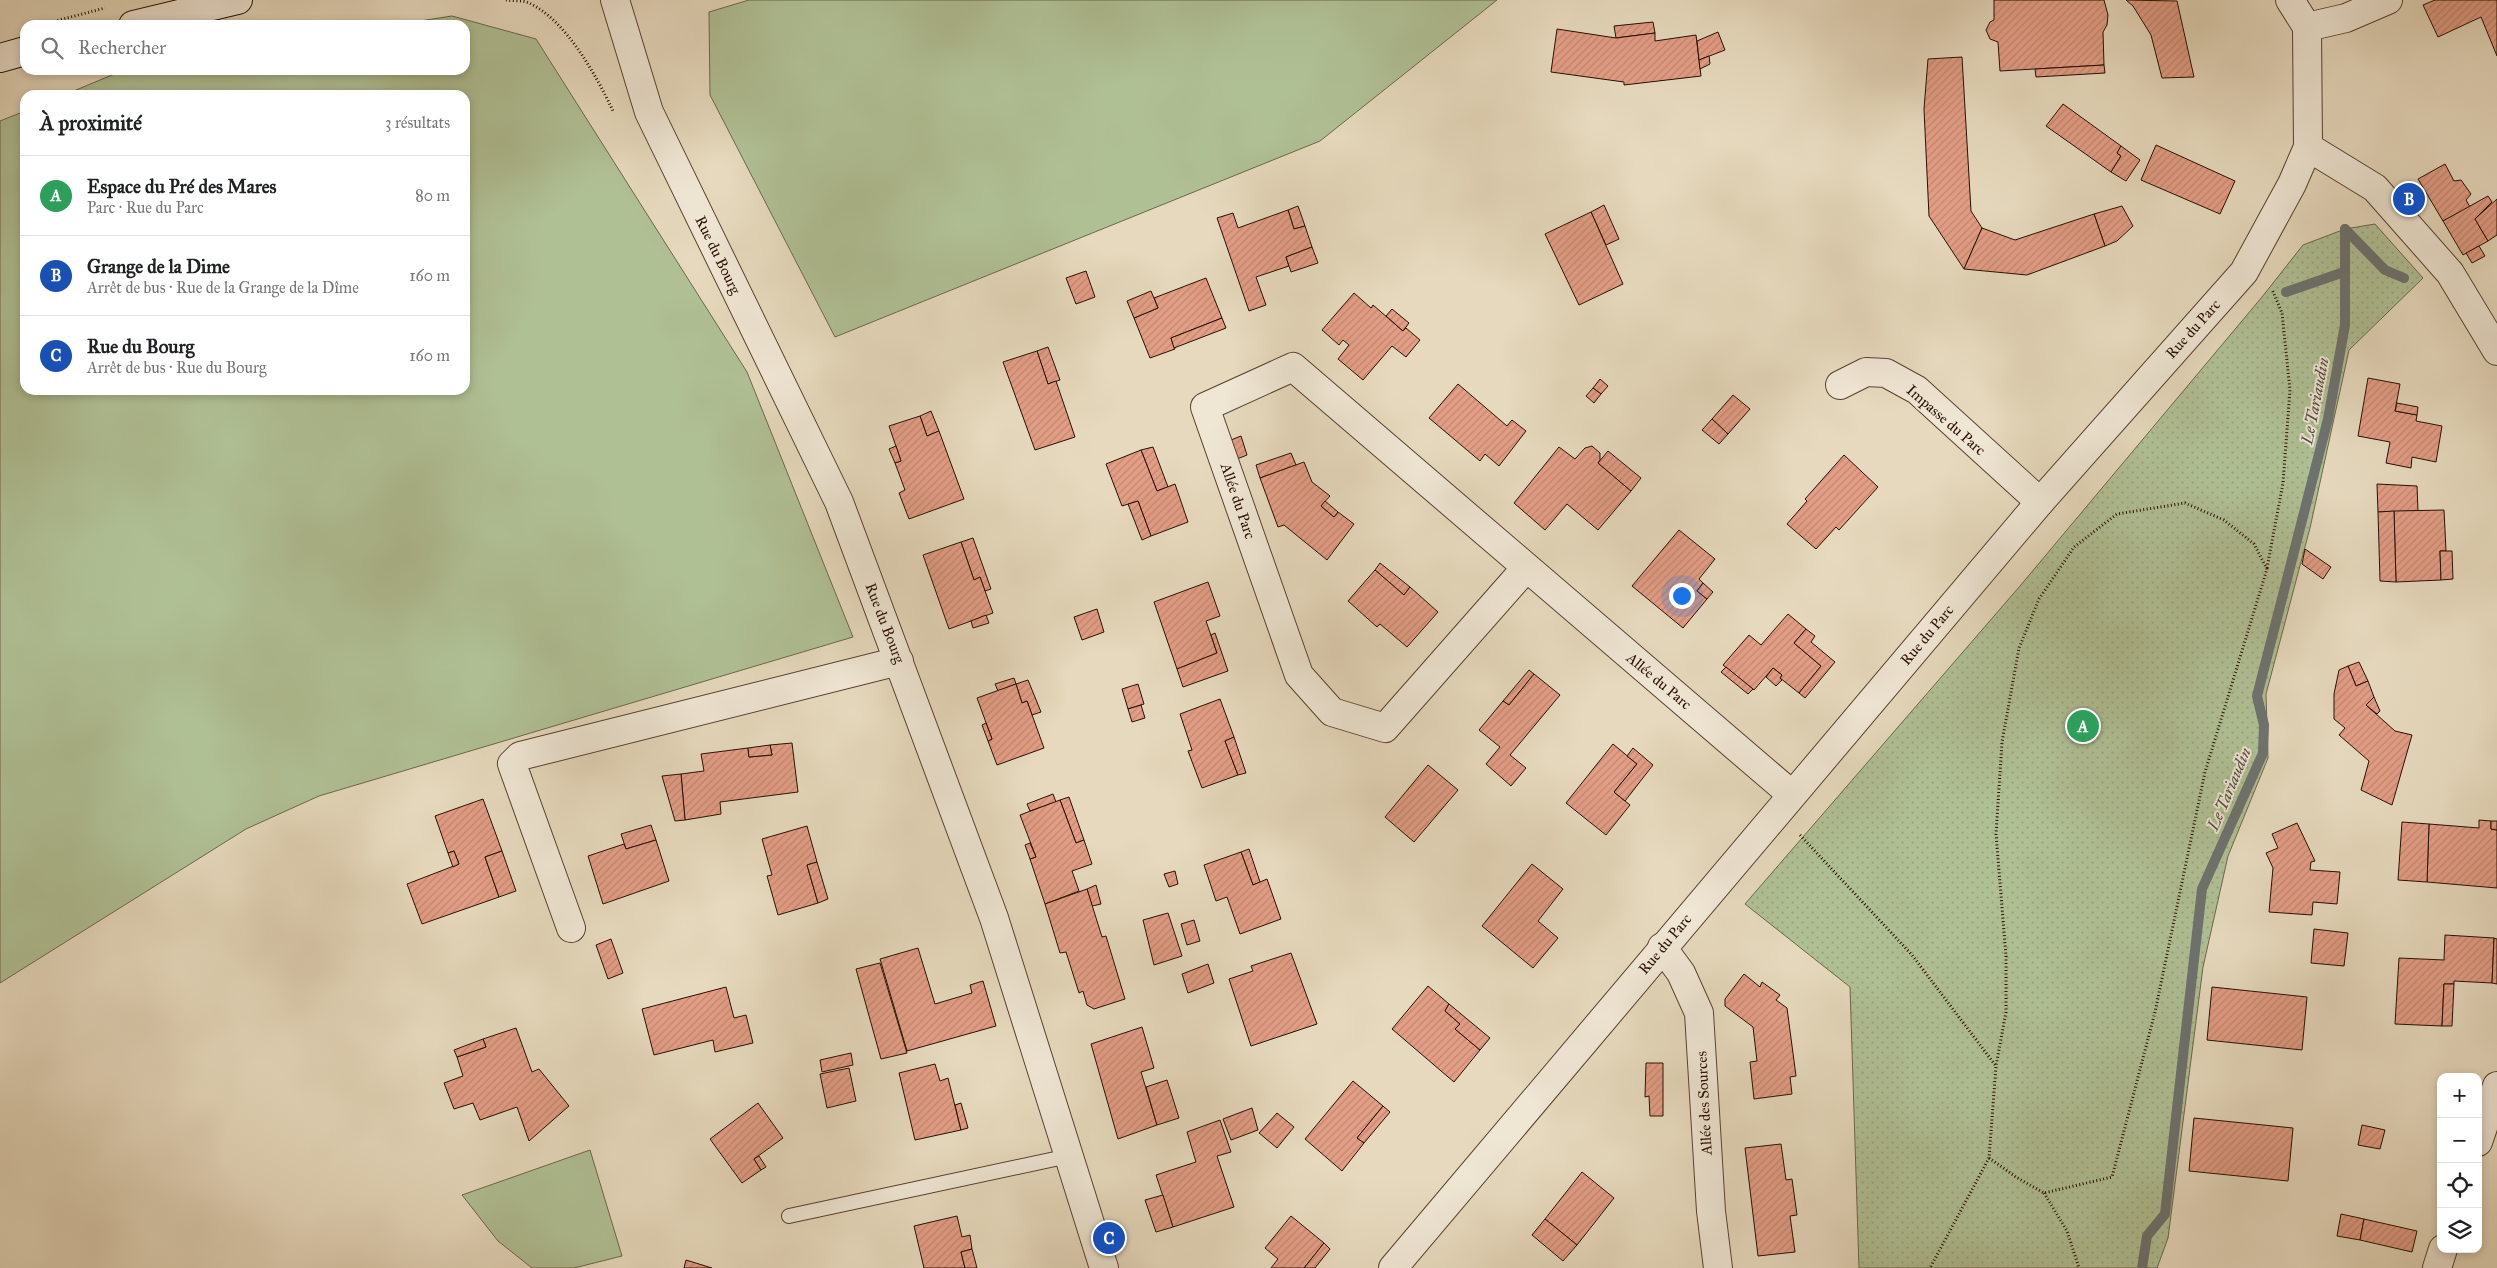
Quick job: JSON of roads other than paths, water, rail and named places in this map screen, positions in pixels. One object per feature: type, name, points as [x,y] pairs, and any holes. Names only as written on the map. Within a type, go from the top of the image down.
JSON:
[{"type":"street","points":[[153,20],[238,0]]},
{"type":"street","name":"Rue du Bourg","points":[[615,0],[649,112],[839,502],[994,918],[1104,1268]]},
{"type":"street","points":[[2290,0],[2306,27],[2346,18],[2388,0]]},
{"type":"street","name":"Rue du Parc","points":[[1393,1268],[1662,947],[2040,502],[2244,272],[2292,184],[2308,147],[2306,27]]},
{"type":"street","points":[[0,58],[20,52]]},
{"type":"street","points":[[2308,147],[2374,188],[2450,273],[2497,351]]},
{"type":"street","name":"Allée du Parc","points":[[1526,568],[1385,728],[1332,712],[1299,675],[1205,407],[1293,367],[1526,568],[1784,803]]},
{"type":"street","name":"Impasse du Parc","points":[[1840,384],[1866,372],[1886,373],[1917,390],[2040,502]]},
{"type":"street","points":[[571,928],[512,764],[520,756],[899,661]]},
{"type":"street","name":"Allée des Sources","points":[[1662,947],[1681,973],[1698,1013],[1710,1211],[1718,1268]]},
{"type":"street","points":[[2482,1130],[2497,1086]]},
{"type":"street","points":[[2437,1268],[2442,1253]]},
{"type":"lane","points":[[789,1216],[1069,1156]]},
{"type":"waterway","points":[[2345,229],[2385,270],[2404,278]]},
{"type":"waterway","name":"Le Tariaudin","points":[[2142,1268],[2147,1236],[2165,1214],[2202,889],[2263,753],[2264,725],[2257,696],[2328,419],[2345,325],[2345,229]]},
{"type":"waterway","points":[[2286,292],[2344,272]]},
{"type":"place","name":"Grange de la Dime","points":[[2409,199]]},
{"type":"place","name":"Espace du Pré des Mares","points":[[2083,726]]},
{"type":"place","name":"Rue du Bourg","points":[[1109,1238]]}]
